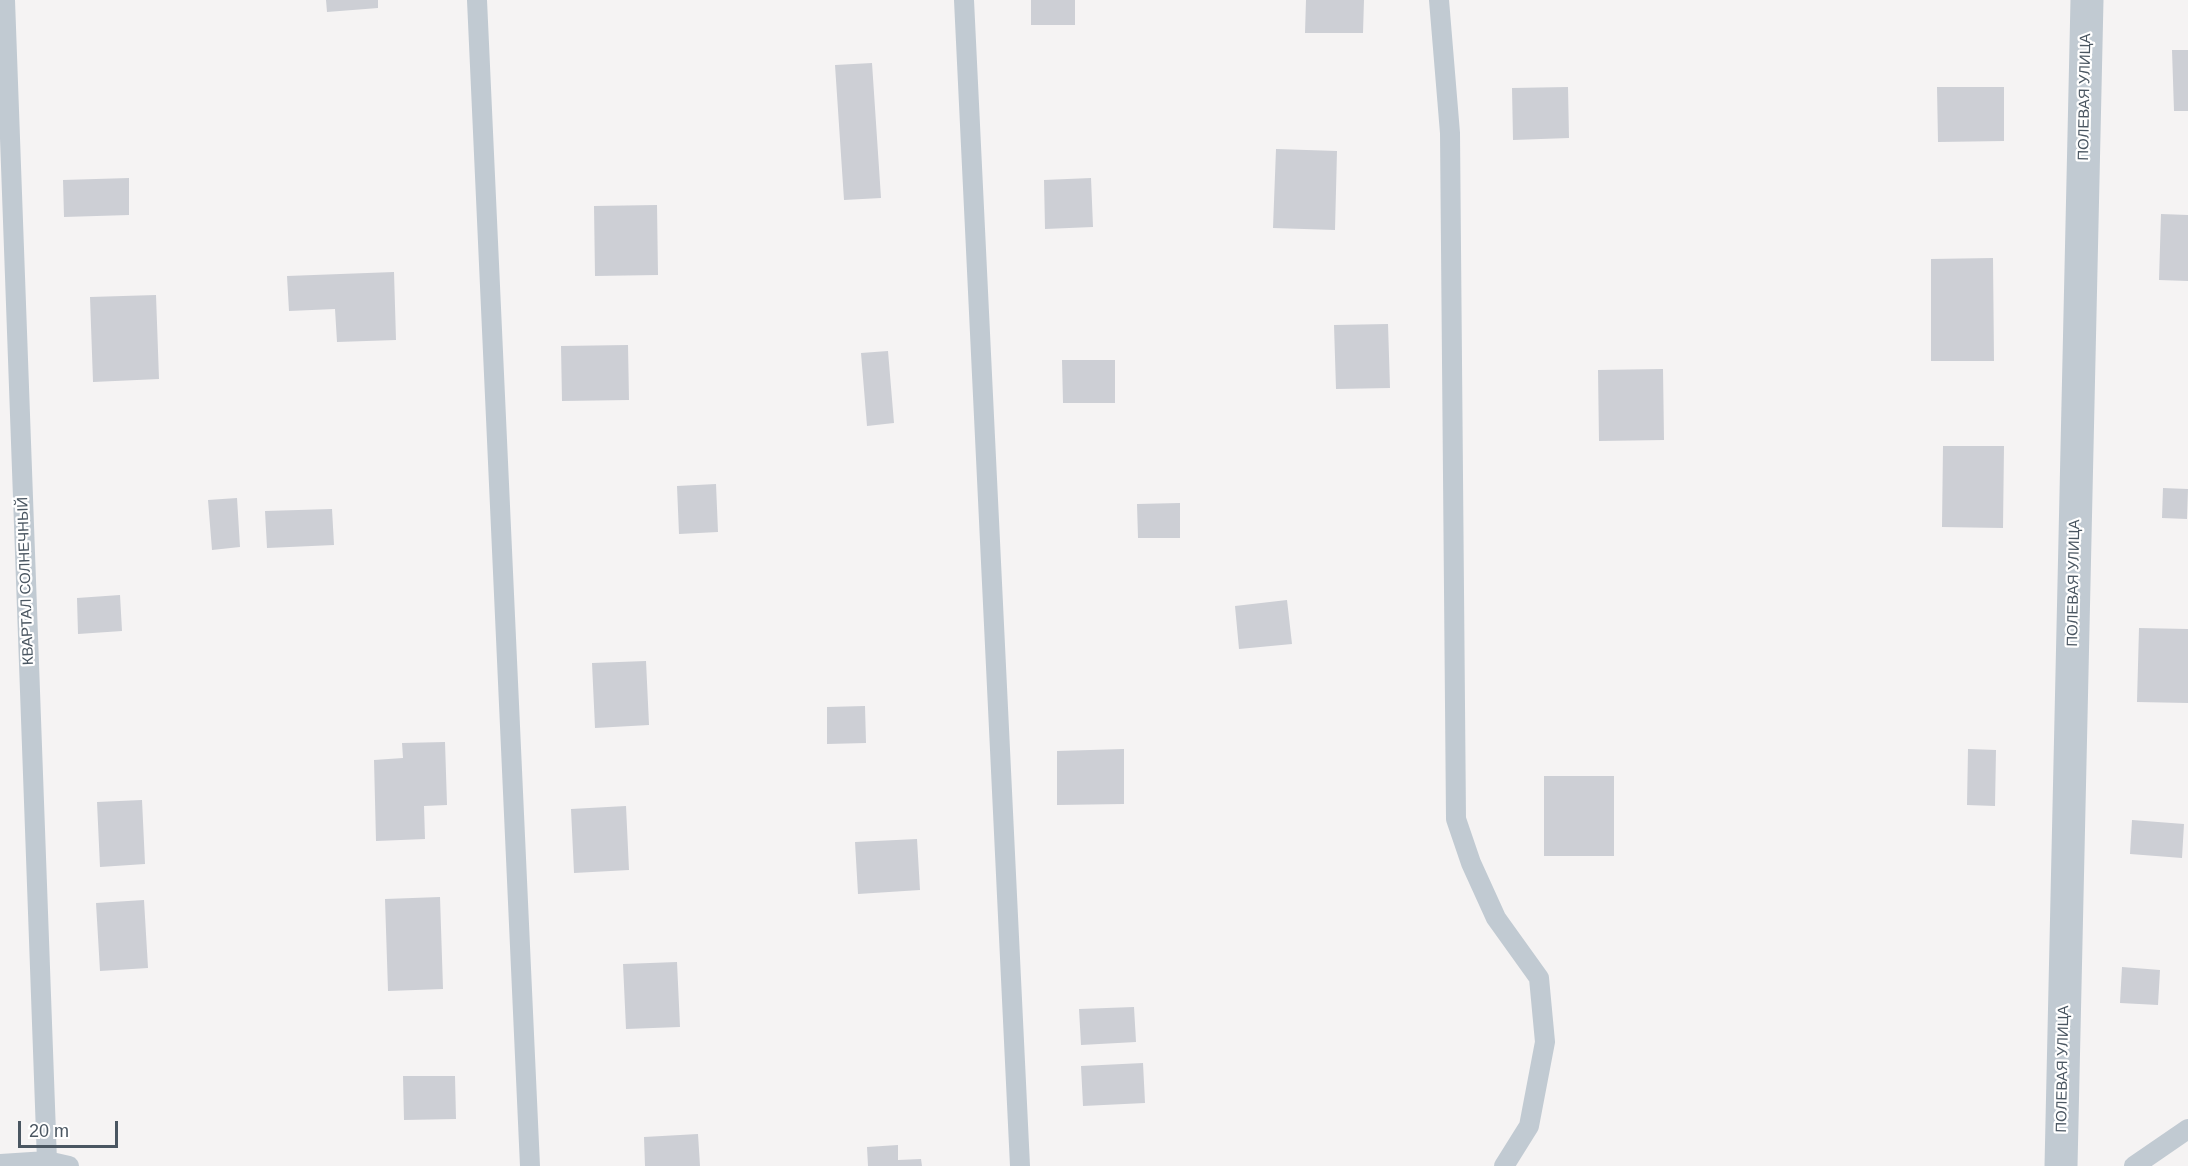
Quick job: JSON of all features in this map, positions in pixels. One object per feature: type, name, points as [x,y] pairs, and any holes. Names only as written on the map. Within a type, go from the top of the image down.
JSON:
[{"type":"street","name":"ПОЛЕВАЯ УЛИЦА","points":[[2061,1166],[2087,0]]},
{"type":"lane","name":"КВАРТАЛ СОЛНЕЧНЫЙ","points":[[6,0],[47,1161]]},
{"type":"lane","points":[[477,0],[530,1166]]},
{"type":"lane","points":[[964,0],[1020,1166]]},
{"type":"lane","points":[[1438,0],[1450,133],[1456,819],[1471,863],[1496,918],[1539,978],[1545,1042],[1529,1126],[1504,1166]]},
{"type":"lane","points":[[2134,1166],[2188,1129]]},
{"type":"lane","points":[[0,1164],[47,1161],[69,1166]]},
{"type":"building","points":[[326,0],[378,0],[378,8],[327,12]]},
{"type":"building","points":[[1031,0],[1075,0],[1075,25],[1031,25]]},
{"type":"building","points":[[1306,0],[1364,0],[1363,33],[1305,33]]},
{"type":"building","points":[[2172,50],[2188,50],[2188,111],[2174,111]]},
{"type":"building","points":[[872,63],[881,198],[844,200],[835,65]]},
{"type":"building","points":[[1568,87],[1569,138],[1513,140],[1512,88]]},
{"type":"building","points":[[1937,87],[2004,87],[2004,141],[1938,142]]},
{"type":"building","points":[[1276,149],[1337,151],[1335,230],[1273,228]]},
{"type":"building","points":[[129,178],[129,215],[64,217],[63,180]]},
{"type":"building","points":[[1091,178],[1093,227],[1045,229],[1044,180]]},
{"type":"building","points":[[657,205],[658,275],[595,276],[594,206]]},
{"type":"building","points":[[2161,214],[2188,215],[2188,281],[2159,280]]},
{"type":"building","points":[[1993,258],[1994,361],[1931,361],[1931,259]]},
{"type":"building","points":[[394,272],[396,340],[337,342],[335,309],[289,311],[287,276]]},
{"type":"building","points":[[156,295],[159,379],[93,382],[90,297]]},
{"type":"building","points":[[1388,324],[1390,388],[1336,389],[1334,325]]},
{"type":"building","points":[[628,345],[629,400],[562,401],[561,346]]},
{"type":"building","points":[[888,351],[894,423],[867,426],[861,353]]},
{"type":"building","points":[[1062,360],[1115,360],[1115,403],[1063,403]]},
{"type":"building","points":[[1663,369],[1664,440],[1599,441],[1598,370]]},
{"type":"building","points":[[1943,446],[2004,446],[2003,528],[1942,527]]},
{"type":"building","points":[[716,484],[718,532],[679,534],[677,486]]},
{"type":"building","points":[[2163,488],[2188,489],[2187,519],[2162,518]]},
{"type":"building","points":[[237,498],[240,547],[212,550],[208,500]]},
{"type":"building","points":[[1180,503],[1180,538],[1138,538],[1137,504]]},
{"type":"building","points":[[332,509],[334,545],[267,548],[265,511]]},
{"type":"building","points":[[120,595],[122,631],[78,634],[77,598]]},
{"type":"building","points":[[1287,600],[1292,644],[1239,649],[1235,606]]},
{"type":"building","points":[[2139,628],[2188,629],[2188,703],[2137,702]]},
{"type":"building","points":[[646,661],[649,725],[595,728],[592,663]]},
{"type":"building","points":[[865,706],[866,743],[827,744],[827,707]]},
{"type":"building","points":[[445,742],[447,805],[424,806],[425,839],[376,841],[374,760],[403,758],[402,743]]},
{"type":"building","points":[[1124,749],[1124,804],[1057,805],[1057,751]]},
{"type":"building","points":[[1968,749],[1996,750],[1995,806],[1967,805]]},
{"type":"building","points":[[1544,776],[1614,776],[1614,856],[1544,856]]},
{"type":"building","points":[[142,800],[145,864],[100,867],[97,802]]},
{"type":"building","points":[[626,806],[629,870],[574,873],[571,809]]},
{"type":"building","points":[[2132,820],[2184,824],[2182,858],[2130,854]]},
{"type":"building","points":[[917,839],[920,890],[858,894],[855,842]]},
{"type":"building","points":[[440,897],[443,989],[388,991],[385,899]]},
{"type":"building","points":[[144,900],[148,968],[100,971],[96,903]]},
{"type":"building","points":[[677,962],[680,1027],[626,1029],[623,964]]},
{"type":"building","points":[[2122,967],[2160,970],[2158,1005],[2120,1003]]},
{"type":"building","points":[[1134,1007],[1136,1042],[1081,1045],[1079,1009]]},
{"type":"building","points":[[1143,1063],[1145,1103],[1083,1106],[1081,1066]]},
{"type":"building","points":[[403,1076],[455,1076],[456,1119],[404,1120]]},
{"type":"building","points":[[698,1134],[700,1166],[645,1166],[644,1137]]},
{"type":"building","points":[[898,1145],[898,1160],[921,1159],[922,1166],[868,1166],[867,1147]]}]
